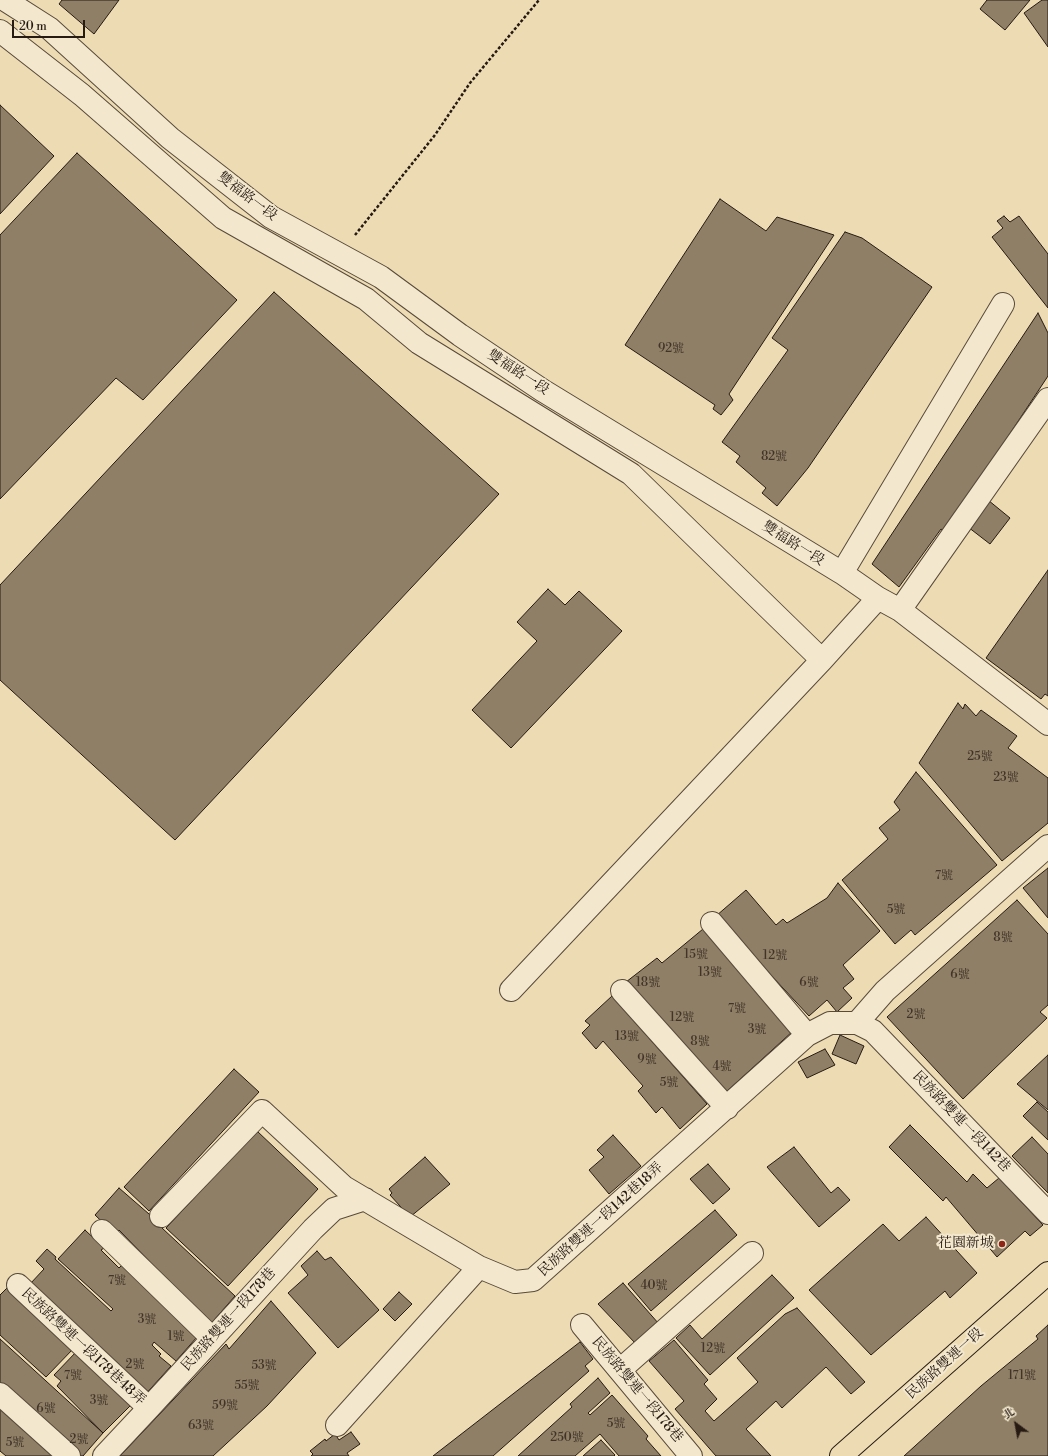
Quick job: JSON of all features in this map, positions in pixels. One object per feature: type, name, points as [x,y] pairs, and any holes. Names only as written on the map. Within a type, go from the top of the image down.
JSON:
[{"type":"main road","name":"民族路雙連一段","points":[[842,1456],[1048,1273]]},
{"type":"street","name":"雙福路一段","points":[[5,0],[49,28],[170,138],[271,217],[381,277],[460,335],[542,390],[842,573],[878,598],[900,610],[1048,724]]},
{"type":"street","points":[[0,31],[82,94],[222,218],[366,299],[419,343],[631,474],[822,660]]},
{"type":"street","points":[[842,573],[1003,304]]},
{"type":"street","points":[[900,610],[1048,399]]},
{"type":"street","points":[[511,990],[822,660],[878,598]]},
{"type":"street","points":[[865,1027],[885,991],[1048,846]]},
{"type":"street","points":[[712,923],[807,1035]]},
{"type":"street","points":[[622,991],[727,1108]]},
{"type":"street","name":"民族路雙連一段142巷18弄","points":[[161,1216],[262,1110],[344,1187],[479,1267],[516,1282],[533,1280],[807,1035],[830,1023],[865,1027]]},
{"type":"street","name":"民族路雙連一段142巷","points":[[865,1027],[1048,1213]]},
{"type":"street","name":"民族路雙連一段178巷","points":[[104,1456],[312,1229],[334,1209],[365,1199]]},
{"type":"street","points":[[102,1231],[212,1338]]},
{"type":"street","points":[[620,1370],[752,1253]]},
{"type":"street","points":[[337,1425],[479,1267]]},
{"type":"street","name":"民族路雙連一段178巷48弄","points":[[18,1285],[149,1408]]},
{"type":"street","name":"民族路雙連一段178巷","points":[[582,1325],[691,1456]]},
{"type":"street","points":[[0,1394],[69,1456]]},
{"type":"path","points":[[340,255],[435,135],[470,83],[539,0]]},
{"type":"building","points":[[62,0],[119,0],[94,34],[59,4]]},
{"type":"building","points":[[987,0],[1030,0],[1005,30],[980,9]]},
{"type":"building","points":[[1042,0],[1048,0],[1048,47],[1024,13]]},
{"type":"building","points":[[0,105],[54,156],[0,214]]},
{"type":"building","points":[[77,153],[237,300],[143,400],[116,378],[0,499],[0,235]]},
{"type":"building","points":[[720,199],[766,231],[777,217],[834,235],[729,394],[733,400],[721,415],[713,409],[715,405],[625,345]]},
{"type":"building","points":[[1004,216],[1010,222],[1019,216],[1048,254],[1048,308],[992,237],[1003,228],[997,221]]},
{"type":"building","points":[[845,232],[862,238],[932,287],[808,468],[777,506],[762,493],[766,488],[736,462],[740,456],[722,442],[788,350],[772,338]]},
{"type":"building","points":[[274,292],[499,494],[175,840],[0,680],[0,585]]},
{"type":"building","points":[[1038,313],[1048,333],[1048,376],[945,532],[941,529],[899,587],[872,564]]},
{"type":"building","points":[[988,500],[1010,518],[990,544],[968,527]]},
{"type":"building","points":[[1048,570],[1048,696],[1045,694],[1041,699],[986,658]]},
{"type":"building","points":[[548,589],[565,605],[579,591],[622,631],[511,748],[472,710],[537,641],[517,622]]},
{"type":"building","points":[[958,703],[963,709],[965,704],[976,716],[981,710],[1017,736],[1008,748],[1048,778],[1048,823],[1002,861],[919,763]]},
{"type":"building","points":[[916,772],[997,865],[915,935],[911,930],[895,944],[842,880],[888,839],[879,828],[900,810],[894,802]]},
{"type":"building","points":[[1048,868],[1048,918],[1023,888]]},
{"type":"building","points":[[838,883],[880,931],[843,965],[854,979],[843,988],[852,998],[837,1012],[827,1000],[809,1016],[716,916],[746,890],[776,925],[783,919],[787,923],[827,898]]},
{"type":"building","points":[[1017,900],[1048,934],[1048,1005],[1040,1012],[1047,1018],[963,1099],[887,1017]]},
{"type":"building","points":[[703,929],[793,1031],[726,1092],[626,982],[657,958],[662,963]]},
{"type":"building","points":[[612,996],[707,1104],[680,1129],[662,1107],[656,1113],[638,1091],[643,1086],[603,1041],[596,1049],[582,1033],[590,1025],[585,1021]]},
{"type":"building","points":[[840,1035],[864,1046],[856,1064],[832,1054]]},
{"type":"building","points":[[825,1049],[835,1065],[807,1078],[798,1062]]},
{"type":"building","points":[[1048,1055],[1048,1110],[1017,1084]]},
{"type":"building","points":[[234,1069],[259,1092],[149,1211],[124,1187]]},
{"type":"building","points":[[1037,1102],[1048,1112],[1048,1140],[1023,1116]]},
{"type":"building","points":[[910,1125],[967,1182],[973,1174],[987,1188],[999,1178],[1043,1225],[1030,1236],[1025,1231],[997,1257],[946,1197],[943,1201],[889,1147]]},
{"type":"building","points":[[257,1131],[318,1189],[228,1286],[166,1228]]},
{"type":"building","points":[[613,1135],[641,1166],[609,1194],[589,1170],[604,1157],[597,1150]]},
{"type":"building","points":[[1032,1137],[1048,1154],[1048,1193],[1012,1156]]},
{"type":"building","points":[[794,1147],[831,1193],[838,1187],[850,1200],[819,1227],[767,1167]]},
{"type":"building","points":[[425,1157],[450,1184],[410,1217],[390,1195],[392,1193],[389,1189]]},
{"type":"building","points":[[708,1164],[730,1189],[713,1204],[690,1179]]},
{"type":"building","points":[[119,1188],[164,1227],[162,1228],[235,1296],[208,1327],[155,1267],[119,1230],[115,1234],[95,1215]]},
{"type":"building","points":[[715,1210],[737,1235],[651,1311],[628,1284]]},
{"type":"building","points":[[926,1217],[977,1273],[950,1298],[945,1291],[871,1355],[809,1290],[883,1224],[899,1241]]},
{"type":"building","points":[[85,1230],[104,1248],[101,1250],[119,1268],[122,1265],[179,1318],[177,1319],[197,1337],[176,1361],[154,1342],[152,1345],[161,1354],[159,1356],[171,1366],[143,1397],[30,1284],[44,1269],[36,1261],[47,1249],[56,1257],[55,1259],[111,1311],[113,1309],[58,1259]]},
{"type":"building","points":[[317,1251],[325,1260],[331,1257],[379,1310],[338,1348],[288,1293],[308,1275],[301,1266]]},
{"type":"building","points":[[772,1275],[794,1298],[710,1375],[676,1338],[690,1325],[702,1339]]},
{"type":"building","points":[[623,1283],[659,1324],[636,1344],[598,1304]]},
{"type":"building","points":[[9,1286],[74,1348],[46,1377],[0,1335],[0,1295]]},
{"type":"building","points":[[399,1292],[412,1304],[395,1321],[383,1309]]},
{"type":"building","points":[[271,1301],[316,1353],[267,1406],[213,1456],[120,1456],[226,1344],[229,1349]]},
{"type":"building","points":[[797,1308],[865,1382],[851,1394],[826,1367],[782,1408],[776,1401],[746,1429],[771,1456],[716,1456],[675,1409],[684,1401],[649,1361],[674,1340],[708,1380],[704,1384],[717,1399],[705,1411],[714,1421],[758,1382],[737,1358],[785,1314]]},
{"type":"building","points":[[1048,1325],[1048,1456],[904,1456],[981,1386],[1038,1339],[1036,1336]]},
{"type":"building","points":[[0,1339],[103,1433],[83,1456],[74,1456],[0,1387]]},
{"type":"building","points":[[580,1342],[593,1359],[585,1366],[589,1371],[493,1456],[433,1456]]},
{"type":"building","points":[[78,1350],[133,1403],[103,1433],[57,1386],[61,1381],[54,1375]]},
{"type":"building","points":[[598,1378],[610,1393],[588,1413],[590,1415],[612,1395],[648,1436],[646,1439],[661,1456],[619,1456],[600,1434],[575,1456],[518,1456],[572,1407],[570,1404]]},
{"type":"building","points":[[0,1401],[62,1456],[6,1456],[0,1451]]},
{"type":"building","points":[[351,1432],[360,1444],[347,1453],[349,1456],[311,1456],[313,1454],[310,1451],[325,1439],[326,1441],[335,1434],[339,1440]]},
{"type":"building","points":[[601,1440],[615,1455],[614,1456],[583,1456]]},
{"type":"place","name":"花園新城","points":[[1002,1244]]}]
